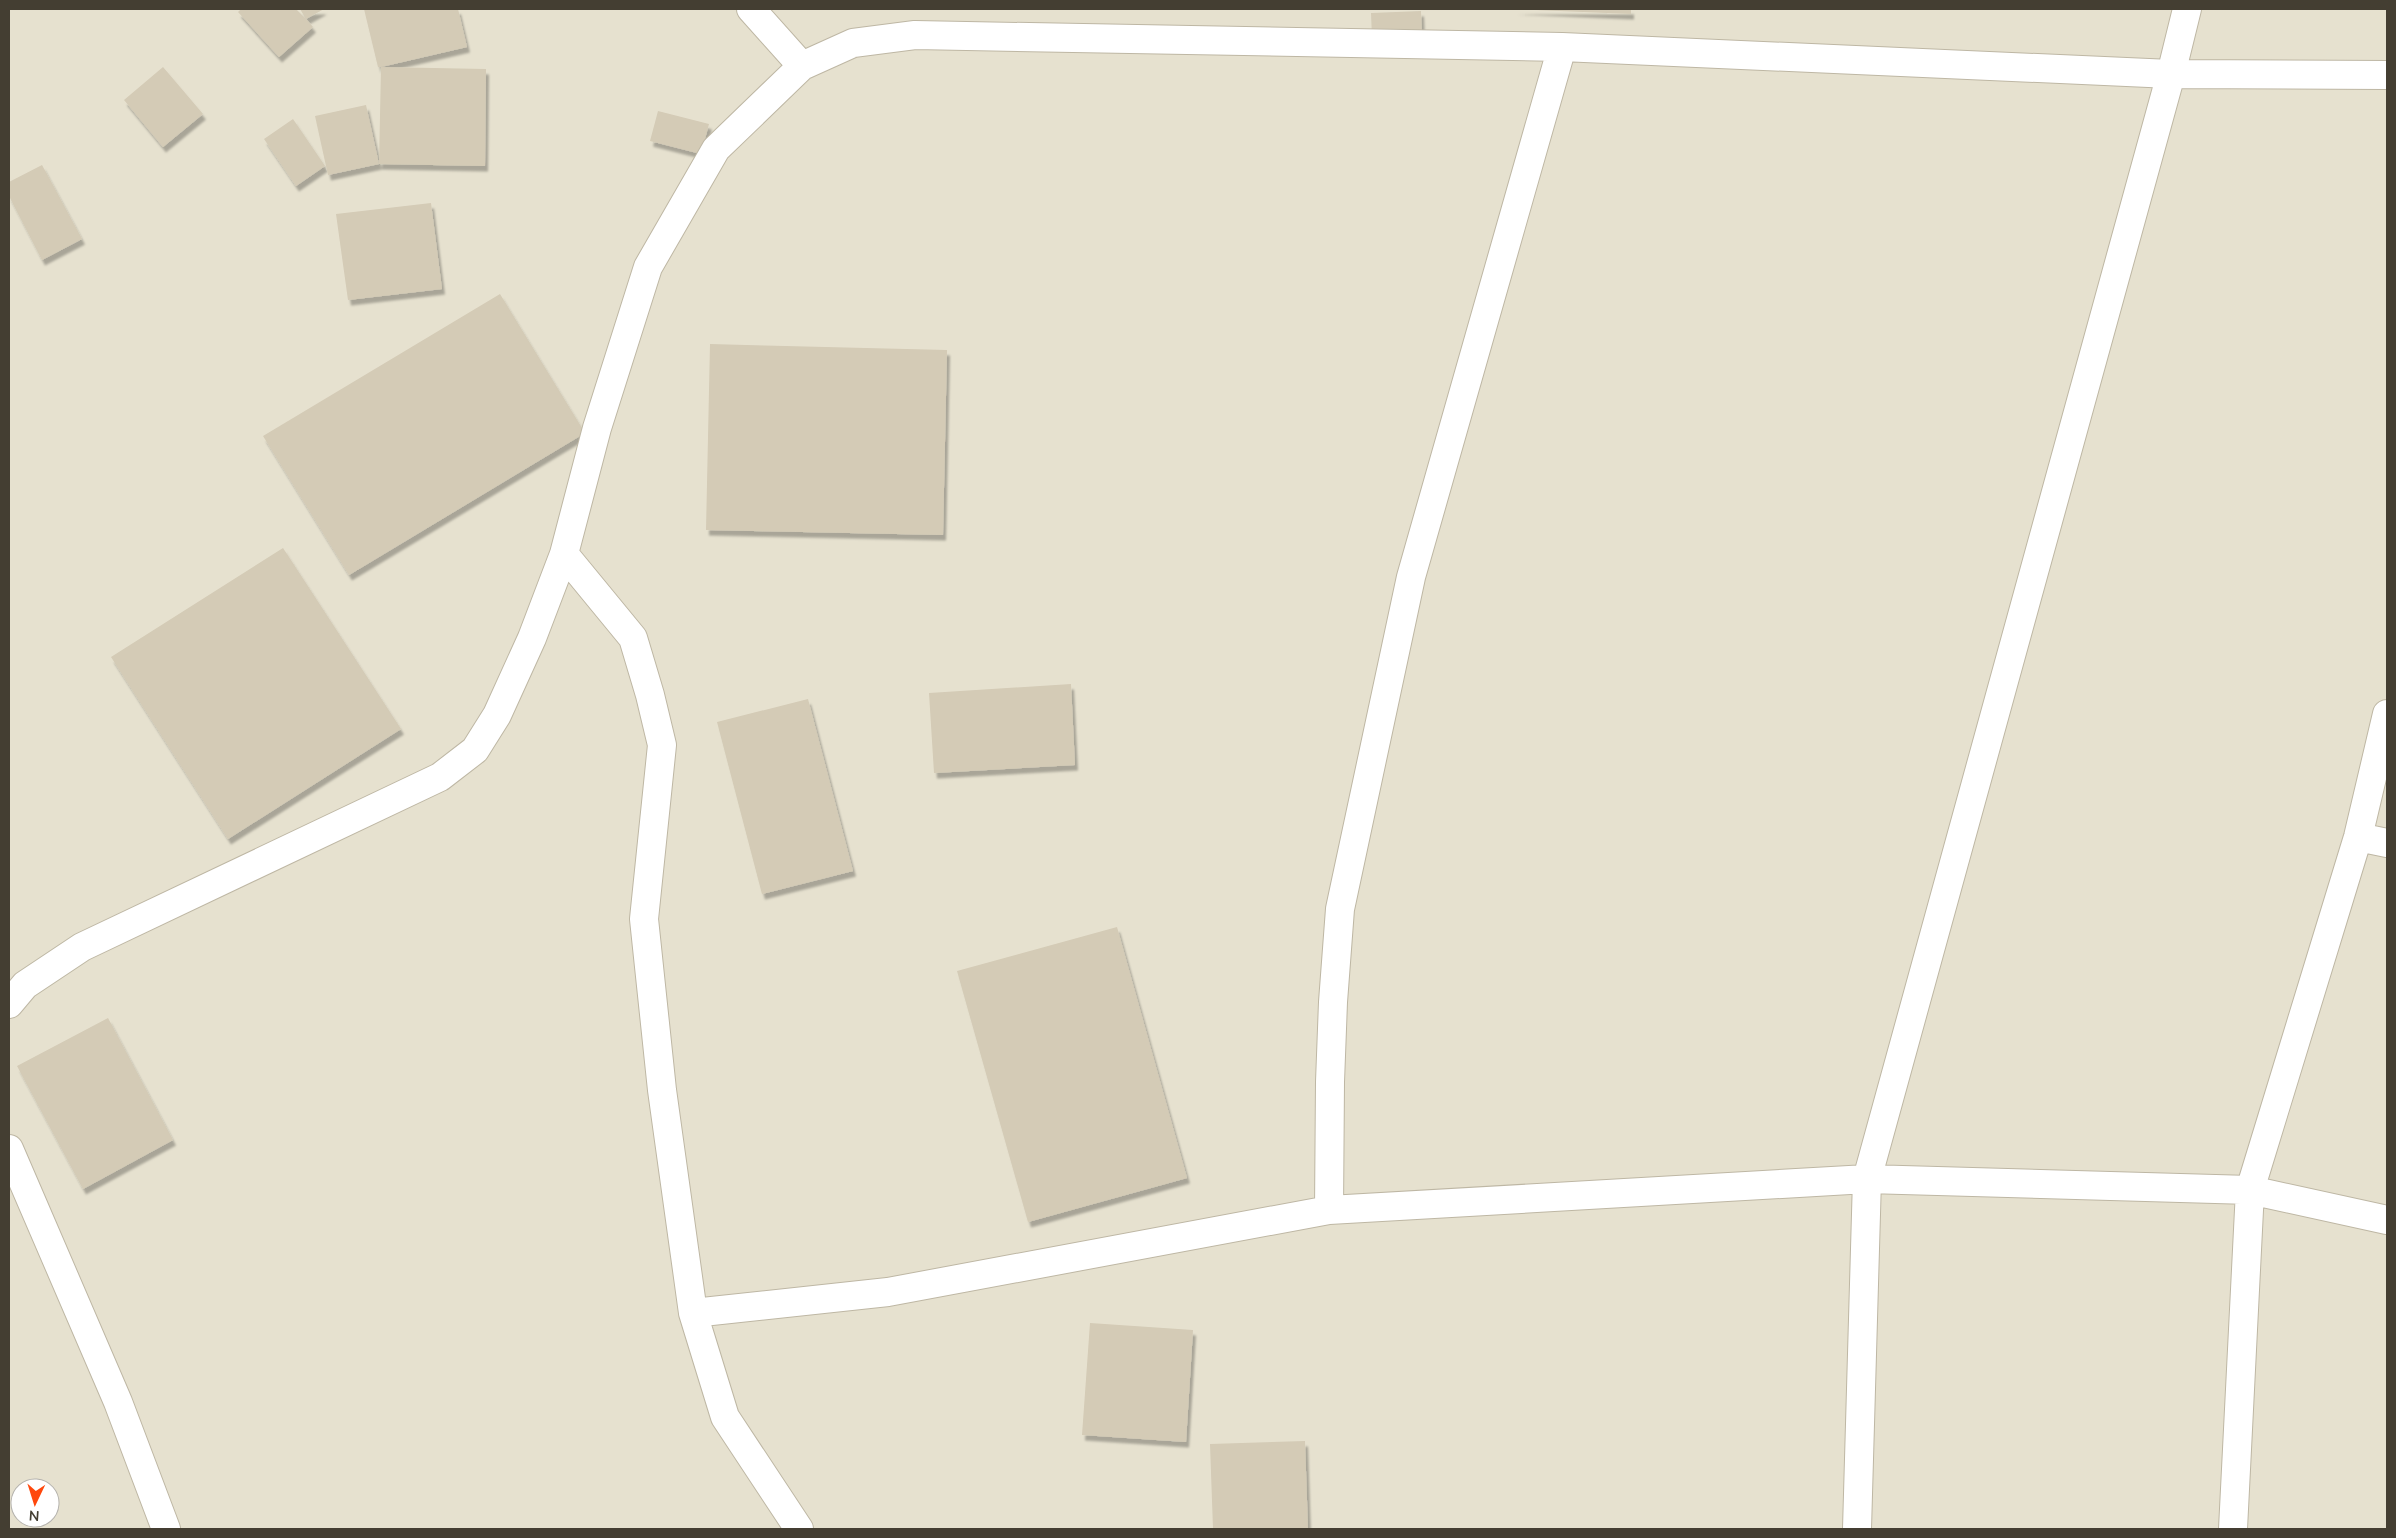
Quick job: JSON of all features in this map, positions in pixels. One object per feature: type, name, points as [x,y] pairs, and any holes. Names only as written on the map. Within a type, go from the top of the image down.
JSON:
[{"type":"street","points":[[751,9],[802,66]]},
{"type":"street","points":[[1857,1529],[1866,1179],[2171,74],[2187,9]]},
{"type":"street","points":[[9,1004],[25,985],[82,948],[440,777],[475,750],[497,715],[532,638],[564,554],[597,428],[648,267],[716,150],[802,66],[852,43],[915,35],[1562,48],[2171,74],[2387,75]]},
{"type":"street","points":[[1329,1210],[1331,1038],[1340,909],[1411,577],[1562,48]]},
{"type":"street","points":[[564,554],[632,638],[650,695],[662,745],[644,918],[662,1090],[693,1313],[725,1417],[799,1529]]},
{"type":"street","points":[[2233,1529],[2250,1190],[2358,837],[2387,714]]},
{"type":"street","points":[[2358,837],[2387,843]]},
{"type":"street","points":[[9,1149],[118,1402],[166,1529]]},
{"type":"street","points":[[693,1313],[888,1292],[1329,1210],[1866,1179],[2250,1190],[2387,1220]]},
{"type":"shaded area","points":[[9,9],[2387,9],[2387,1529],[9,1529]]},
{"type":"building","points":[[241,9],[296,9],[313,27],[279,57],[238,12]]},
{"type":"building","points":[[300,9],[324,9],[306,19]]},
{"type":"building","points":[[364,9],[458,9],[467,47],[378,67]]},
{"type":"building","points":[[1514,9],[1631,9],[1631,14]]},
{"type":"building","points":[[1421,11],[1422,36],[1372,38],[1371,13]]},
{"type":"building","points":[[163,67],[203,114],[163,147],[124,100]]},
{"type":"building","points":[[381,67],[486,69],[485,166],[379,164]]},
{"type":"building","points":[[366,105],[379,164],[328,175],[315,116]]},
{"type":"building","points":[[658,111],[709,124],[701,154],[650,141]]},
{"type":"building","points":[[293,119],[325,166],[296,186],[264,139]]},
{"type":"building","points":[[42,165],[82,239],[42,260],[9,196],[9,182]]},
{"type":"building","points":[[431,203],[442,289],[348,300],[336,214]]},
{"type":"building","points":[[500,294],[585,433],[349,575],[263,436]]},
{"type":"building","points":[[710,344],[947,350],[943,535],[706,530]]},
{"type":"building","points":[[283,548],[401,729],[228,839],[111,657]]},
{"type":"building","points":[[1071,684],[1075,765],[934,773],[929,693]]},
{"type":"building","points":[[808,699],[853,871],[762,894],[717,722]]},
{"type":"building","points":[[1117,927],[1187,1178],[1028,1222],[957,971]]},
{"type":"building","points":[[108,1018],[173,1140],[83,1189],[17,1066]]},
{"type":"building","points":[[1090,1323],[1193,1330],[1186,1442],[1082,1435]]},
{"type":"building","points":[[1305,1441],[1308,1529],[1213,1529],[1210,1444]]}]
